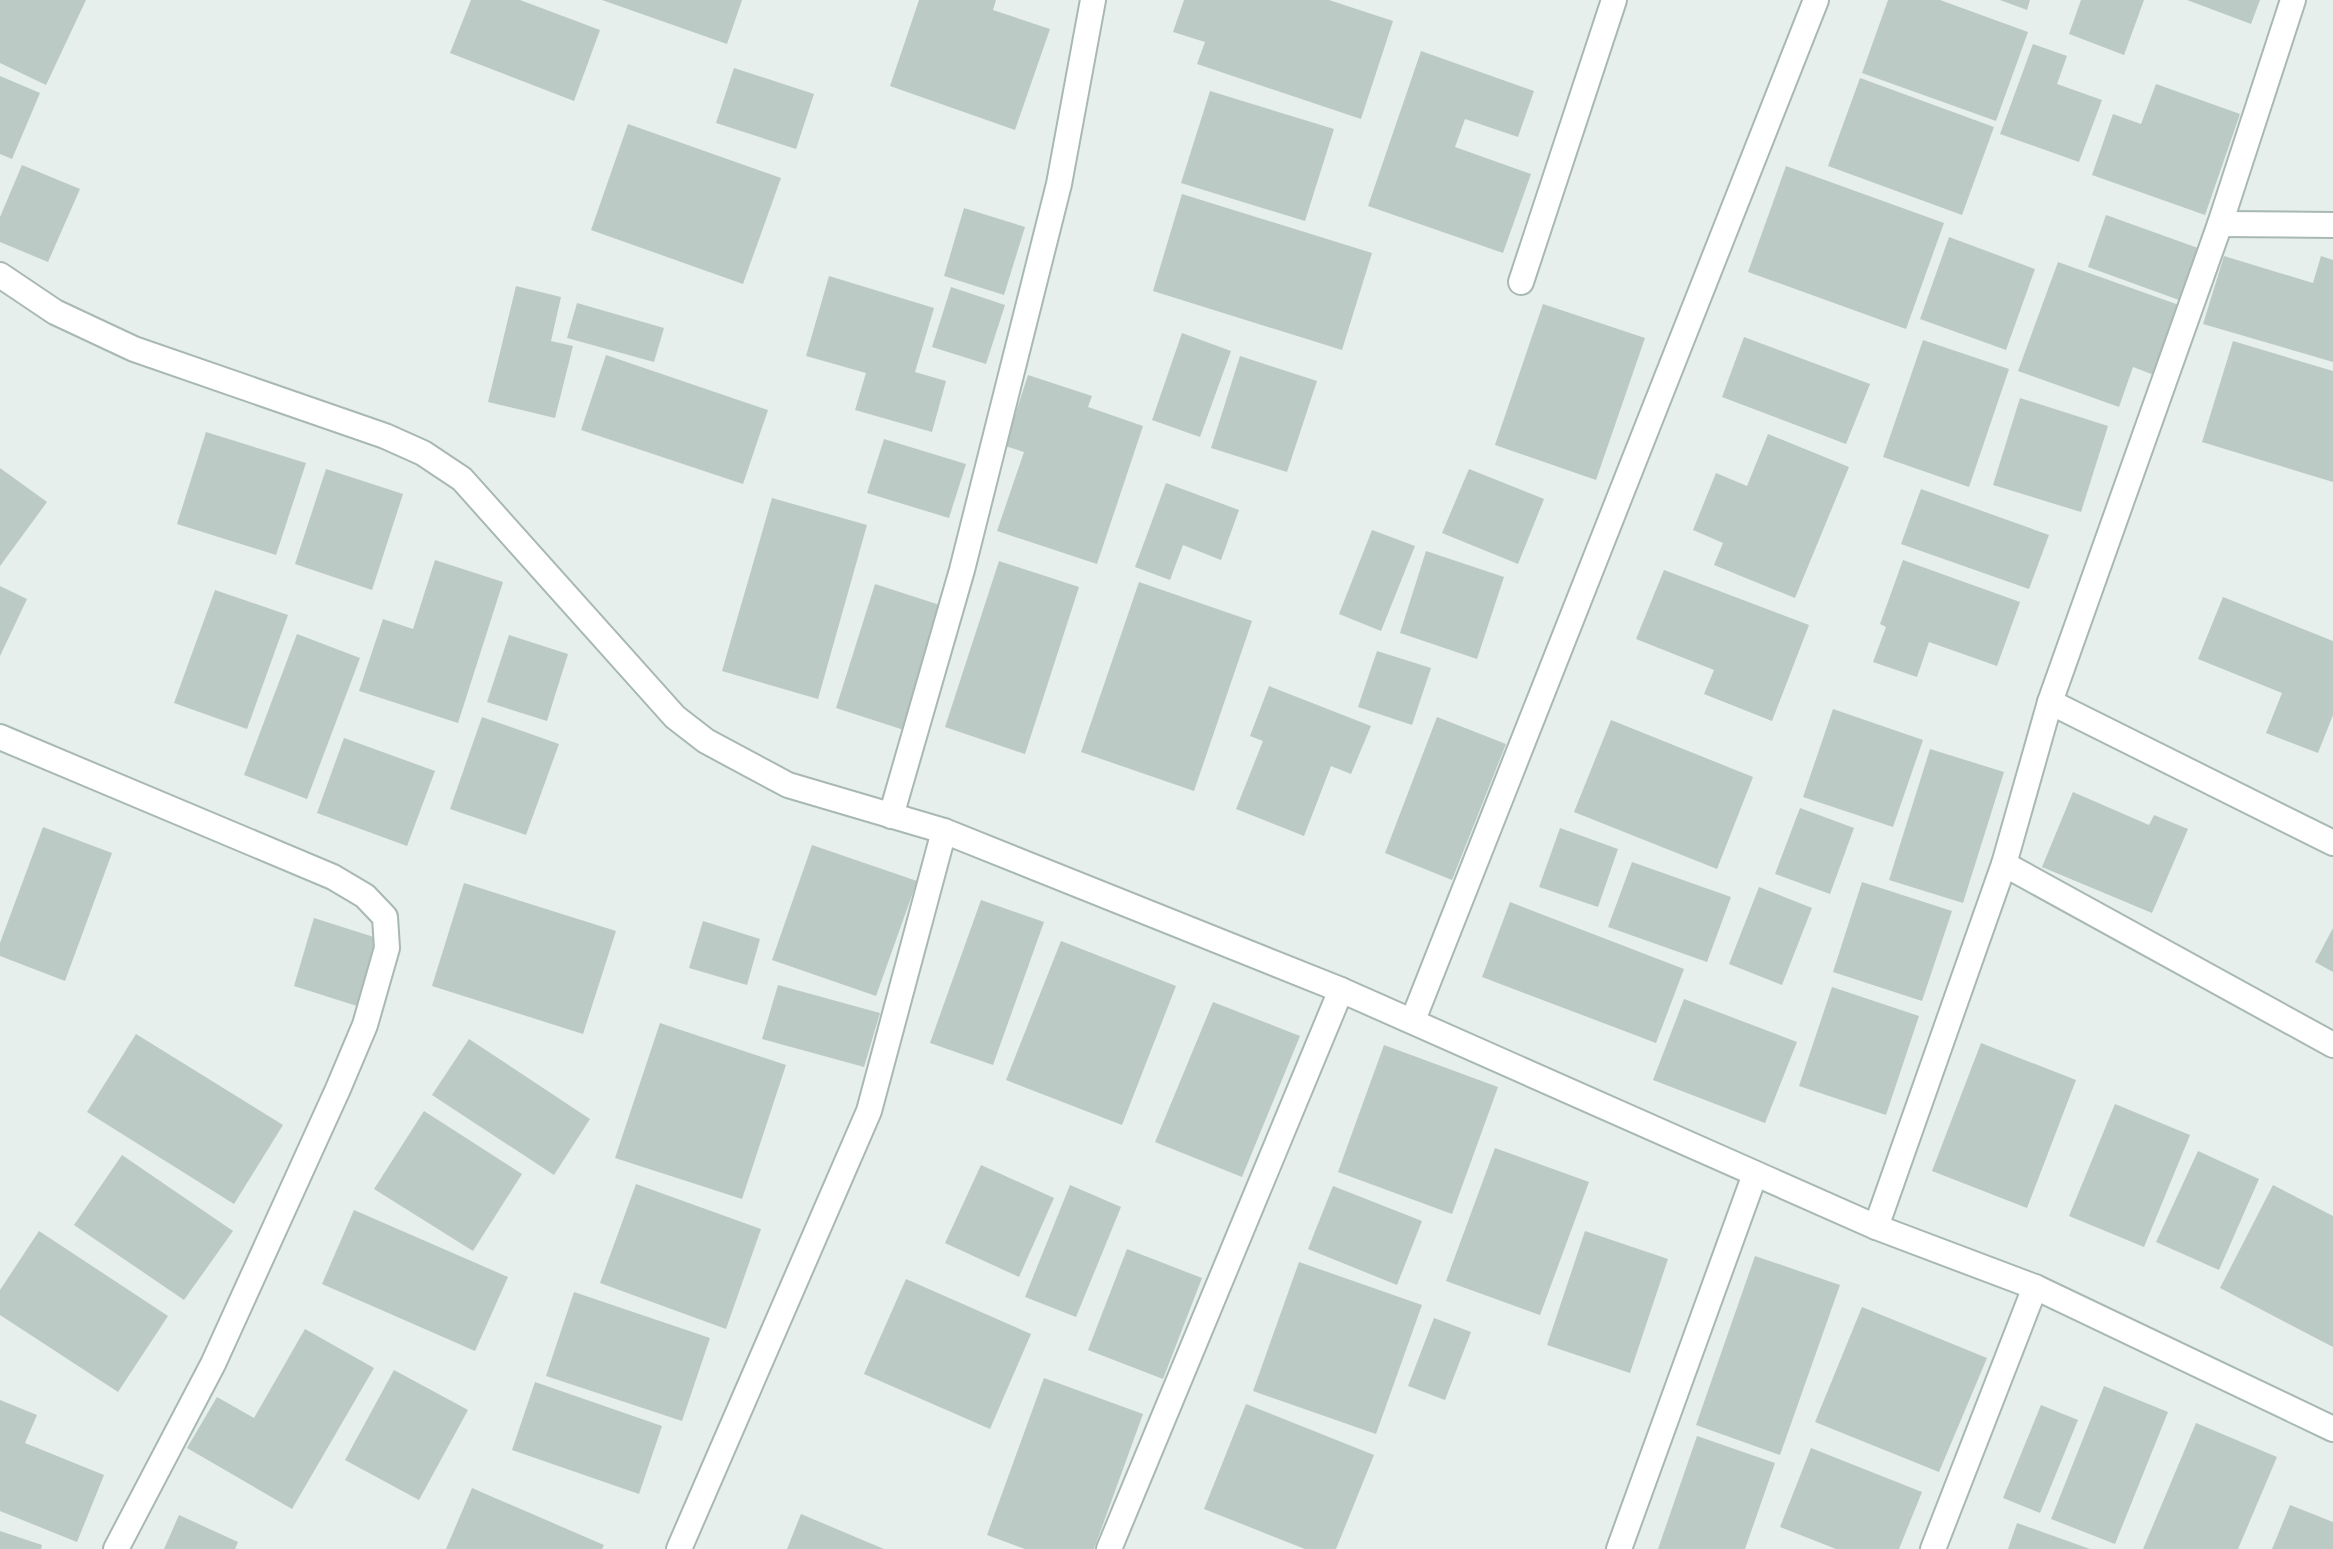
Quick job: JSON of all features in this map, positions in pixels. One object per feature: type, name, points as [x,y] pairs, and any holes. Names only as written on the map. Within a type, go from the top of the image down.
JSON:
[{"type":"street","points":[[891,816],[962,570],[1047,230],[1093,0]]},
{"type":"street","points":[[1521,282],[1614,0]]},
{"type":"street","points":[[1413,1020],[1816,0]]},
{"type":"street","points":[[1876,1227],[2004,864],[2050,702],[2220,224],[2293,0]]},
{"type":"street","points":[[2220,224],[2333,225]]},
{"type":"street","points":[[0,275],[55,312],[134,349],[385,436],[423,453],[462,479],[675,717],[706,741],[788,785],[944,831],[1413,1020],[1876,1227],[2035,1287],[2333,1429]]},
{"type":"street","points":[[2050,702],[2333,843]]},
{"type":"street","points":[[0,737],[333,877],[365,896],[385,917],[387,948],[365,1025],[338,1089],[213,1364],[116,1549]]},
{"type":"street","points":[[679,1549],[869,1111],[944,831]]},
{"type":"street","points":[[2004,864],[2333,1045]]},
{"type":"street","points":[[1109,1549],[1341,990]]},
{"type":"street","points":[[1619,1549],[1755,1174]]},
{"type":"street","points":[[1933,1549],[2035,1287]]},
{"type":"building","points":[[0,0],[86,0],[46,85],[0,63]]},
{"type":"building","points":[[471,0],[520,0],[600,30],[574,101],[450,53]]},
{"type":"building","points":[[602,0],[742,0],[727,44]]},
{"type":"building","points":[[919,0],[996,0],[993,10],[1050,29],[1015,130],[890,86]]},
{"type":"building","points":[[1184,0],[1329,0],[1393,21],[1361,119],[1197,64],[1205,42],[1173,32]]},
{"type":"building","points":[[1888,0],[1940,0],[2028,32],[1996,121],[1862,73]]},
{"type":"building","points":[[2000,0],[2030,0],[2027,10]]},
{"type":"building","points":[[2081,0],[2144,0],[2124,55],[2069,34]]},
{"type":"building","points":[[2187,0],[2260,0],[2251,24]]},
{"type":"building","points":[[2033,44],[2067,56],[2057,84],[2102,100],[2079,162],[2000,134]]},
{"type":"building","points":[[1421,51],[1534,91],[1518,137],[1465,119],[1455,147],[1531,174],[1503,253],[1368,206]]},
{"type":"building","points":[[734,68],[814,94],[796,149],[716,123]]},
{"type":"building","points":[[0,76],[40,93],[12,159],[0,154]]},
{"type":"building","points":[[1860,78],[1994,127],[1962,215],[1828,166]]},
{"type":"building","points":[[2156,84],[2240,114],[2205,215],[2092,175],[2113,114],[2141,124]]},
{"type":"building","points":[[1210,91],[1334,129],[1305,221],[1181,183]]},
{"type":"building","points":[[628,124],[781,178],[743,284],[591,230]]},
{"type":"building","points":[[22,165],[80,189],[48,262],[0,242],[0,217]]},
{"type":"building","points":[[1786,166],[1944,223],[1906,329],[1748,272]]},
{"type":"building","points":[[1182,194],[1372,253],[1342,350],[1153,291]]},
{"type":"building","points":[[964,208],[1025,227],[1004,295],[944,276]]},
{"type":"building","points":[[2106,215],[2198,248],[2179,300],[2088,267]]},
{"type":"building","points":[[1949,237],[2035,269],[2006,350],[1920,319]]},
{"type":"building","points":[[2224,256],[2313,283],[2321,256],[2333,260],[2333,362],[2203,324]]},
{"type":"building","points":[[2058,262],[2179,305],[2154,375],[2133,367],[2119,407],[2018,371]]},
{"type":"building","points":[[829,276],[934,308],[915,372],[946,381],[932,432],[855,410],[866,373],[806,356]]},
{"type":"building","points":[[516,286],[561,297],[551,341],[573,346],[555,418],[488,402]]},
{"type":"building","points":[[951,287],[1005,305],[986,364],[932,347]]},
{"type":"building","points":[[577,303],[664,328],[654,362],[567,338]]},
{"type":"building","points":[[1543,304],[1645,338],[1596,480],[1495,445]]},
{"type":"building","points":[[1182,333],[1231,351],[1200,437],[1152,420]]},
{"type":"building","points":[[1744,337],[1870,384],[1846,444],[1722,397]]},
{"type":"building","points":[[1923,340],[2009,369],[1969,487],[1883,457]]},
{"type":"building","points":[[2233,341],[2333,371],[2333,482],[2202,442]]},
{"type":"building","points":[[606,355],[768,410],[743,484],[581,430]]},
{"type":"building","points":[[1240,356],[1317,381],[1287,472],[1211,448]]},
{"type":"building","points":[[1028,375],[1092,396],[1088,407],[1143,426],[1097,564],[997,531],[1024,452],[1005,446]]},
{"type":"building","points":[[2020,398],[2108,426],[2081,512],[1993,485]]},
{"type":"building","points":[[206,432],[306,463],[276,555],[177,524]]},
{"type":"building","points":[[1768,434],[1849,467],[1795,598],[1714,565],[1723,543],[1693,530],[1716,473],[1747,486]]},
{"type":"building","points":[[884,439],[966,464],[949,518],[867,493]]},
{"type":"building","points":[[0,468],[47,502],[0,566]]},
{"type":"building","points":[[326,469],[403,494],[372,590],[295,564]]},
{"type":"building","points":[[1469,469],[1544,499],[1518,564],[1442,533]]},
{"type":"building","points":[[1166,483],[1239,510],[1221,560],[1183,545],[1170,580],[1135,567]]},
{"type":"building","points":[[1921,489],[2049,535],[2029,589],[1901,544]]},
{"type":"building","points":[[772,498],[867,525],[818,699],[722,671]]},
{"type":"building","points":[[1372,530],[1415,546],[1381,631],[1339,614]]},
{"type":"building","points":[[1426,551],[1504,577],[1477,659],[1400,633]]},
{"type":"building","points":[[435,560],[503,582],[458,723],[359,691],[383,619],[413,629]]},
{"type":"building","points":[[1903,560],[2020,602],[1997,666],[1929,642],[1917,677],[1873,662],[1886,627],[1880,624]]},
{"type":"building","points":[[999,561],[1079,587],[1025,754],[945,727]]},
{"type":"building","points":[[1664,570],[1809,625],[1772,721],[1704,694],[1714,670],[1636,639]]},
{"type":"building","points":[[1139,582],[1252,621],[1194,791],[1081,752]]},
{"type":"building","points":[[875,584],[946,607],[907,731],[836,708]]},
{"type":"building","points":[[0,586],[27,599],[0,656]]},
{"type":"building","points":[[215,590],[288,615],[247,729],[174,703]]},
{"type":"building","points":[[2223,597],[2333,641],[2333,715],[2318,753],[2266,733],[2282,693],[2198,659]]},
{"type":"building","points":[[297,634],[360,658],[307,799],[244,775]]},
{"type":"building","points":[[509,635],[568,654],[547,721],[487,702]]},
{"type":"building","points":[[1377,651],[1431,668],[1412,725],[1358,707]]},
{"type":"building","points":[[1269,686],[1371,726],[1351,774],[1331,766],[1304,836],[1236,809],[1263,741],[1250,736]]},
{"type":"building","points":[[1833,709],[1923,740],[1893,827],[1803,797]]},
{"type":"building","points":[[482,717],[559,744],[526,835],[450,809]]},
{"type":"building","points":[[1437,717],[1506,744],[1452,880],[1385,853]]},
{"type":"building","points":[[1611,720],[1753,777],[1717,869],[1574,812]]},
{"type":"building","points":[[344,738],[435,771],[407,846],[317,813]]},
{"type":"building","points":[[1930,749],[2004,772],[1963,903],[1889,880]]},
{"type":"building","points":[[2073,792],[2149,825],[2154,815],[2188,829],[2152,913],[2042,867]]},
{"type":"building","points":[[1800,808],[1854,828],[1830,894],[1775,874]]},
{"type":"building","points":[[43,827],[112,853],[65,981],[0,956],[0,943]]},
{"type":"building","points":[[1560,828],[1618,849],[1598,907],[1539,887]]},
{"type":"building","points":[[812,845],[917,881],[876,996],[772,960]]},
{"type":"building","points":[[1632,862],[1731,897],[1707,962],[1608,927]]},
{"type":"building","points":[[1862,882],[1952,911],[1922,1001],[1833,972]]},
{"type":"building","points":[[464,883],[616,931],[583,1034],[432,986]]},
{"type":"building","points":[[1759,887],[1812,908],[1782,985],[1729,964]]},
{"type":"building","points":[[981,900],[1044,922],[993,1065],[930,1043]]},
{"type":"building","points":[[1510,902],[1684,969],[1656,1043],[1482,977]]},
{"type":"building","points":[[314,918],[380,939],[360,1007],[294,986]]},
{"type":"building","points":[[703,921],[760,939],[747,985],[689,968]]},
{"type":"building","points":[[2333,928],[2333,972],[2315,962]]},
{"type":"building","points":[[1061,941],[1176,986],[1122,1125],[1006,1080]]},
{"type":"building","points":[[778,985],[880,1013],[864,1067],[762,1039]]},
{"type":"building","points":[[1832,987],[1919,1016],[1886,1115],[1799,1086]]},
{"type":"building","points":[[1684,999],[1797,1042],[1765,1123],[1653,1080]]},
{"type":"building","points":[[1213,1002],[1300,1036],[1242,1177],[1155,1142]]},
{"type":"building","points":[[660,1023],[786,1065],[742,1199],[615,1158]]},
{"type":"building","points":[[136,1034],[283,1125],[234,1204],[87,1112]]},
{"type":"building","points":[[469,1039],[590,1119],[554,1175],[432,1095]]},
{"type":"building","points":[[1981,1043],[2076,1080],[2027,1208],[1932,1171]]},
{"type":"building","points":[[1384,1045],[1498,1087],[1452,1214],[1338,1172]]},
{"type":"building","points":[[2115,1104],[2190,1135],[2144,1247],[2069,1216]]},
{"type":"building","points":[[424,1111],[522,1174],[473,1251],[374,1189]]},
{"type":"building","points":[[1495,1148],[1589,1182],[1540,1315],[1446,1281]]},
{"type":"building","points":[[2198,1151],[2259,1179],[2219,1270],[2156,1242]]},
{"type":"building","points":[[122,1155],[233,1231],[184,1300],[74,1225]]},
{"type":"building","points":[[981,1165],[1054,1198],[1019,1277],[945,1243]]},
{"type":"building","points":[[636,1184],[761,1229],[726,1329],[600,1283]]},
{"type":"building","points":[[1070,1185],[1121,1207],[1076,1317],[1025,1297]]},
{"type":"building","points":[[2273,1185],[2333,1216],[2333,1347],[2220,1288]]},
{"type":"building","points":[[1333,1186],[1422,1221],[1397,1285],[1308,1249]]},
{"type":"building","points":[[354,1210],[508,1277],[475,1351],[322,1284]]},
{"type":"building","points":[[39,1231],[168,1316],[118,1392],[0,1315],[0,1290]]},
{"type":"building","points":[[1585,1231],[1668,1259],[1630,1373],[1547,1345]]},
{"type":"building","points":[[1127,1249],[1202,1278],[1163,1379],[1088,1350]]},
{"type":"building","points":[[1755,1256],[1840,1285],[1780,1455],[1696,1425]]},
{"type":"building","points":[[1299,1262],[1422,1305],[1376,1434],[1253,1391]]},
{"type":"building","points":[[906,1279],[1031,1334],[990,1429],[864,1374]]},
{"type":"building","points":[[574,1292],[710,1338],[682,1421],[546,1376]]},
{"type":"building","points":[[1862,1307],[1987,1358],[1939,1472],[1815,1422]]},
{"type":"building","points":[[1434,1318],[1471,1332],[1445,1400],[1408,1386]]},
{"type":"building","points":[[305,1329],[374,1368],[292,1509],[187,1448],[217,1397],[254,1418]]},
{"type":"building","points":[[394,1370],[468,1410],[419,1500],[345,1460]]},
{"type":"building","points":[[1044,1378],[1143,1414],[1094,1549],[1025,1549],[987,1535]]},
{"type":"building","points":[[535,1382],[662,1426],[639,1494],[512,1450]]},
{"type":"building","points":[[2104,1386],[2168,1412],[2115,1544],[2051,1519]]},
{"type":"building","points":[[0,1400],[37,1415],[25,1443],[104,1475],[77,1542],[0,1511]]},
{"type":"building","points":[[1246,1404],[1374,1455],[1336,1549],[1305,1549],[1204,1509]]},
{"type":"building","points":[[2041,1405],[2078,1420],[2040,1513],[2003,1498]]},
{"type":"building","points":[[2196,1423],[2277,1457],[2238,1549],[2143,1549]]},
{"type":"building","points":[[1697,1436],[1775,1463],[1745,1549],[1658,1549]]},
{"type":"building","points":[[1811,1448],[1922,1492],[1899,1549],[1836,1549],[1780,1527]]},
{"type":"building","points":[[472,1488],[604,1545],[602,1549],[446,1549]]},
{"type":"building","points":[[2290,1505],[2333,1522],[2333,1549],[2272,1549]]},
{"type":"building","points":[[801,1514],[884,1549],[787,1549]]},
{"type":"building","points":[[179,1515],[238,1542],[235,1549],[164,1549]]},
{"type":"building","points":[[2017,1523],[2090,1549],[2008,1549]]},
{"type":"building","points":[[0,1531],[42,1545],[41,1549],[0,1549]]}]
